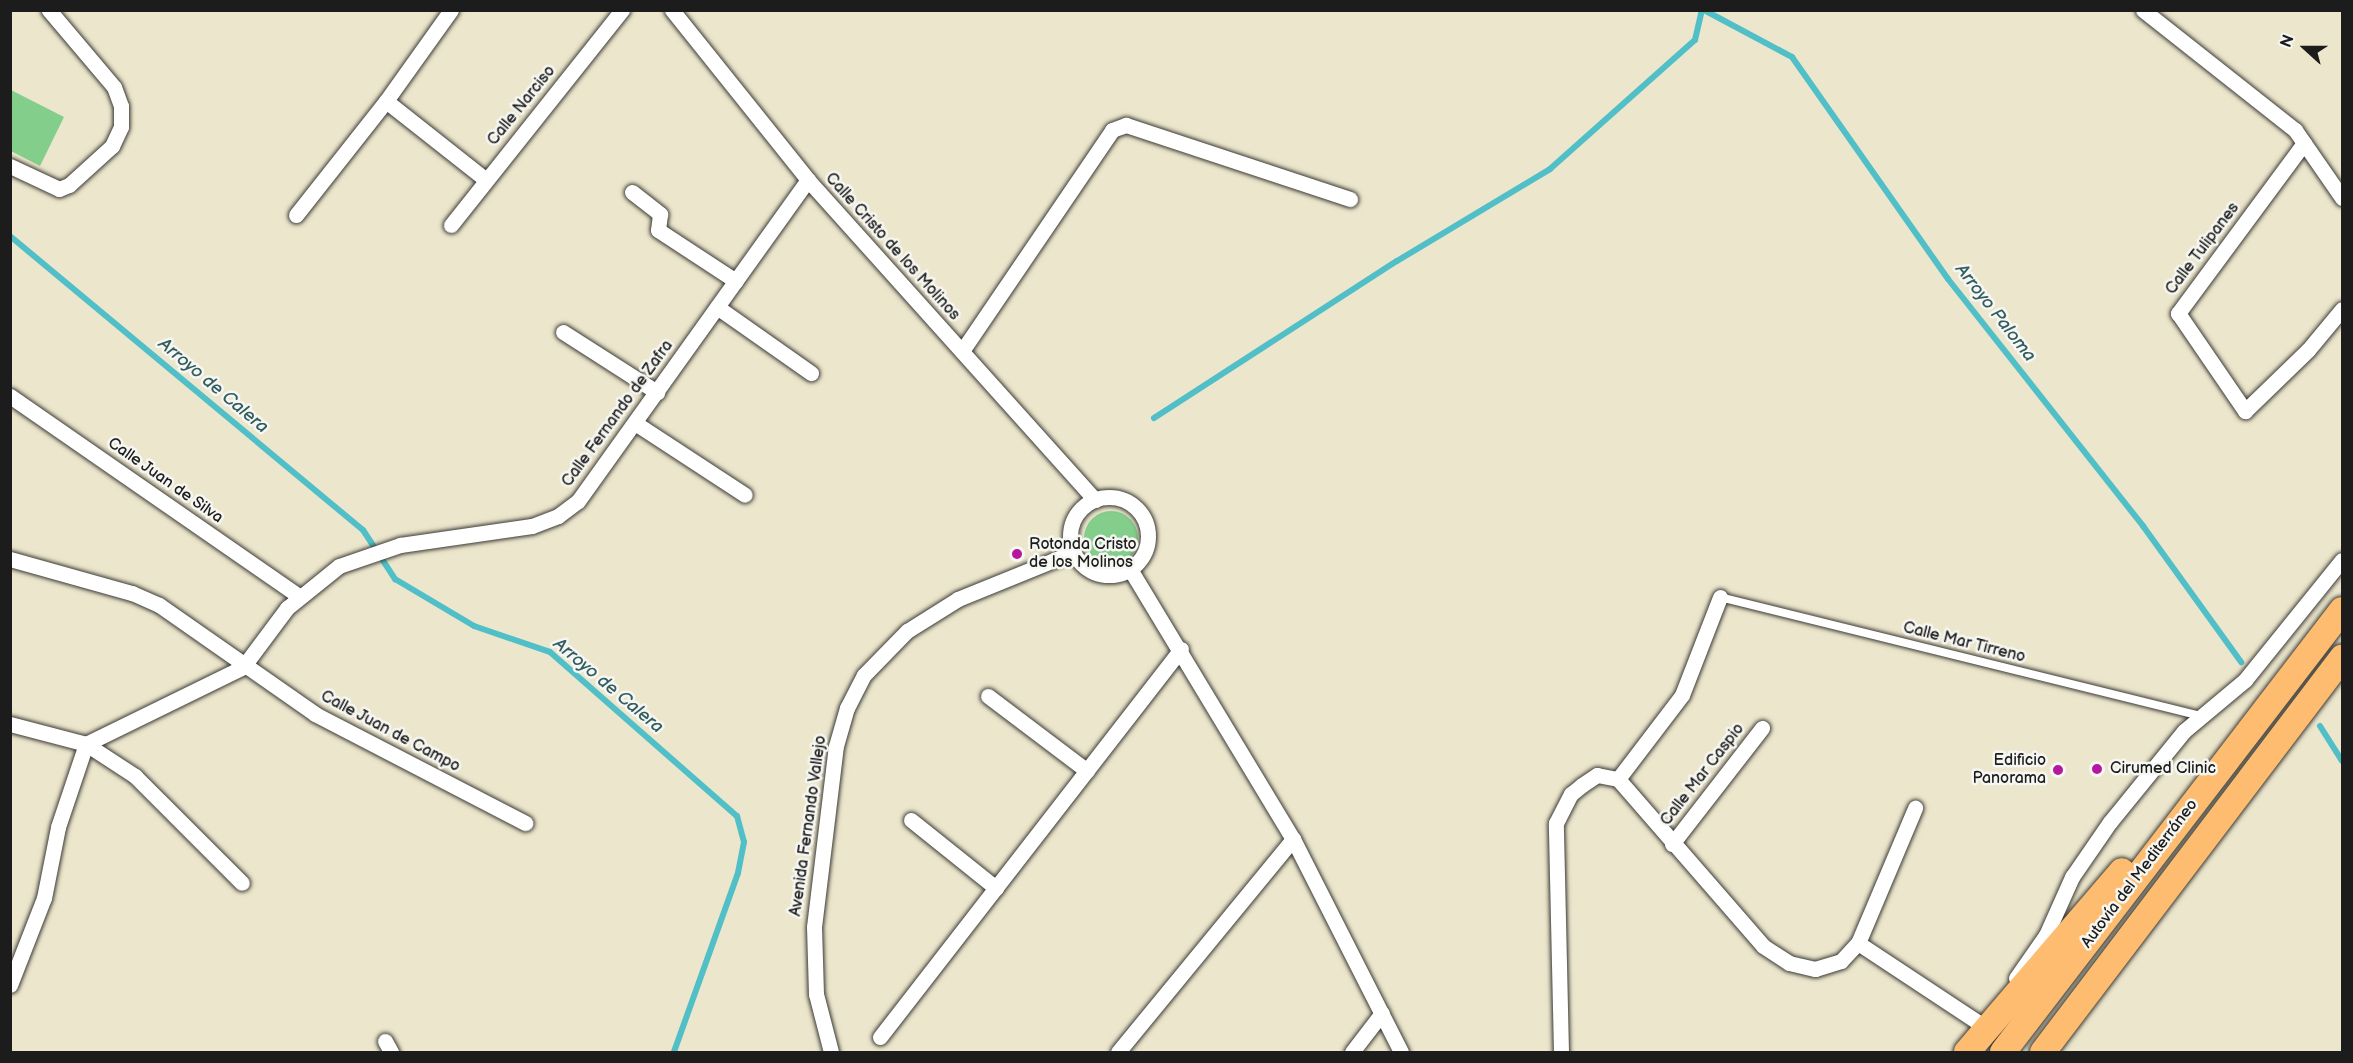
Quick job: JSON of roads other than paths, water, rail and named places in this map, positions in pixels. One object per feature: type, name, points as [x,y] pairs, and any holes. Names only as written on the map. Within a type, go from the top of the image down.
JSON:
[{"type":"highway","name":"Autovía del Mediterráneo","points":[[2003,1053],[2343,610]]},
{"type":"highway","name":"Autovía del Mediterráneo","points":[[2043,1053],[2343,658]]},
{"type":"highway","points":[[1965,1053],[2304,659]]},
{"type":"street","points":[[10,166],[58,189],[69,185],[112,146],[121,127],[121,106],[114,87],[49,10]]},
{"type":"street","points":[[296,215],[386,101],[452,10]]},
{"type":"street","name":"Calle Narciso","points":[[451,225],[622,10]]},
{"type":"street","name":"Calle Cristo de los Molinos","points":[[672,10],[808,180],[1095,500]]},
{"type":"street","points":[[2143,10],[2295,130],[2343,198]]},
{"type":"street","points":[[386,101],[486,180]]},
{"type":"street","points":[[962,351],[1112,130],[1126,125],[1350,199]]},
{"type":"street","name":"Calle Tulipanes","points":[[2304,143],[2178,313],[2245,411],[2343,309]]},
{"type":"street","name":"Calle Fernando de Zafra","points":[[86,744],[243,667],[299,596],[339,566],[358,557],[400,545],[532,526],[558,516],[578,501],[808,180]]},
{"type":"street","points":[[632,192],[660,214],[658,230],[736,281]]},
{"type":"street","points":[[717,307],[811,373]]},
{"type":"street","points":[[562,332],[657,392]]},
{"type":"street","name":"Calle Juan de Silva","points":[[10,396],[299,596]]},
{"type":"street","points":[[635,423],[745,495]]},
{"type":"street","points":[[1120,498],[1141,513],[1147,524],[1148,543],[1140,561],[1130,569],[1118,574],[1098,573],[1081,563],[1074,552],[1074,522],[1084,507],[1095,500],[1120,498]]},
{"type":"street","name":"Avenida Fernando Vallejo","points":[[831,1053],[816,994],[814,927],[836,746],[847,708],[864,675],[907,631],[958,599],[1074,552]]},
{"type":"street","name":"Calle Juan de Campo","points":[[10,560],[132,593],[159,605],[243,667],[315,714],[525,823]]},
{"type":"street","points":[[1858,943],[1985,1027],[2046,935],[2072,877],[2110,822],[2184,731],[2245,680],[2343,560]]},
{"type":"street","points":[[1130,569],[1181,649],[1293,839],[1401,1053]]},
{"type":"street","points":[[1618,779],[1682,695],[1720,597]]},
{"type":"street","points":[[880,1037],[1181,649]]},
{"type":"street","points":[[988,696],[1087,771]]},
{"type":"street","points":[[10,724],[86,744],[135,776],[242,883]]},
{"type":"street","name":"Calle Mar Caspio","points":[[1672,844],[1762,728]]},
{"type":"street","points":[[10,985],[44,898],[58,827],[86,744]]},
{"type":"street","points":[[1561,1053],[1556,823],[1571,794],[1582,785],[1597,776],[1618,779],[1672,844],[1763,946],[1789,963],[1815,969],[1841,961],[1858,943],[1915,808]]},
{"type":"street","points":[[911,820],[996,888]]},
{"type":"street","points":[[1118,1053],[1293,839]]},
{"type":"street","points":[[1352,1053],[1382,1013]]},
{"type":"lane","name":"Calle Mar Tirreno","points":[[1720,597],[2202,716]]},
{"type":"waterway","points":[[1154,418],[1397,261],[1550,169],[1695,40],[1702,10]]},
{"type":"waterway","name":"Arroyo Paloma","points":[[1704,10],[1792,57],[1948,279],[2143,526],[2241,662]]},
{"type":"waterway","name":"Arroyo de Calera","points":[[10,236],[363,530],[395,579],[474,626],[550,652],[737,816],[744,842],[738,873],[674,1052]]},
{"type":"waterway","name":"Arroyo Paloma","points":[[2320,726],[2342,761]]},
{"type":"place","name":"Rotonda Cristo de los Molinos","points":[[1017,554]]},
{"type":"place","name":"Cirumed Clinic","points":[[2097,769]]},
{"type":"place","name":"Edificio Panorama","points":[[2058,770]]}]
